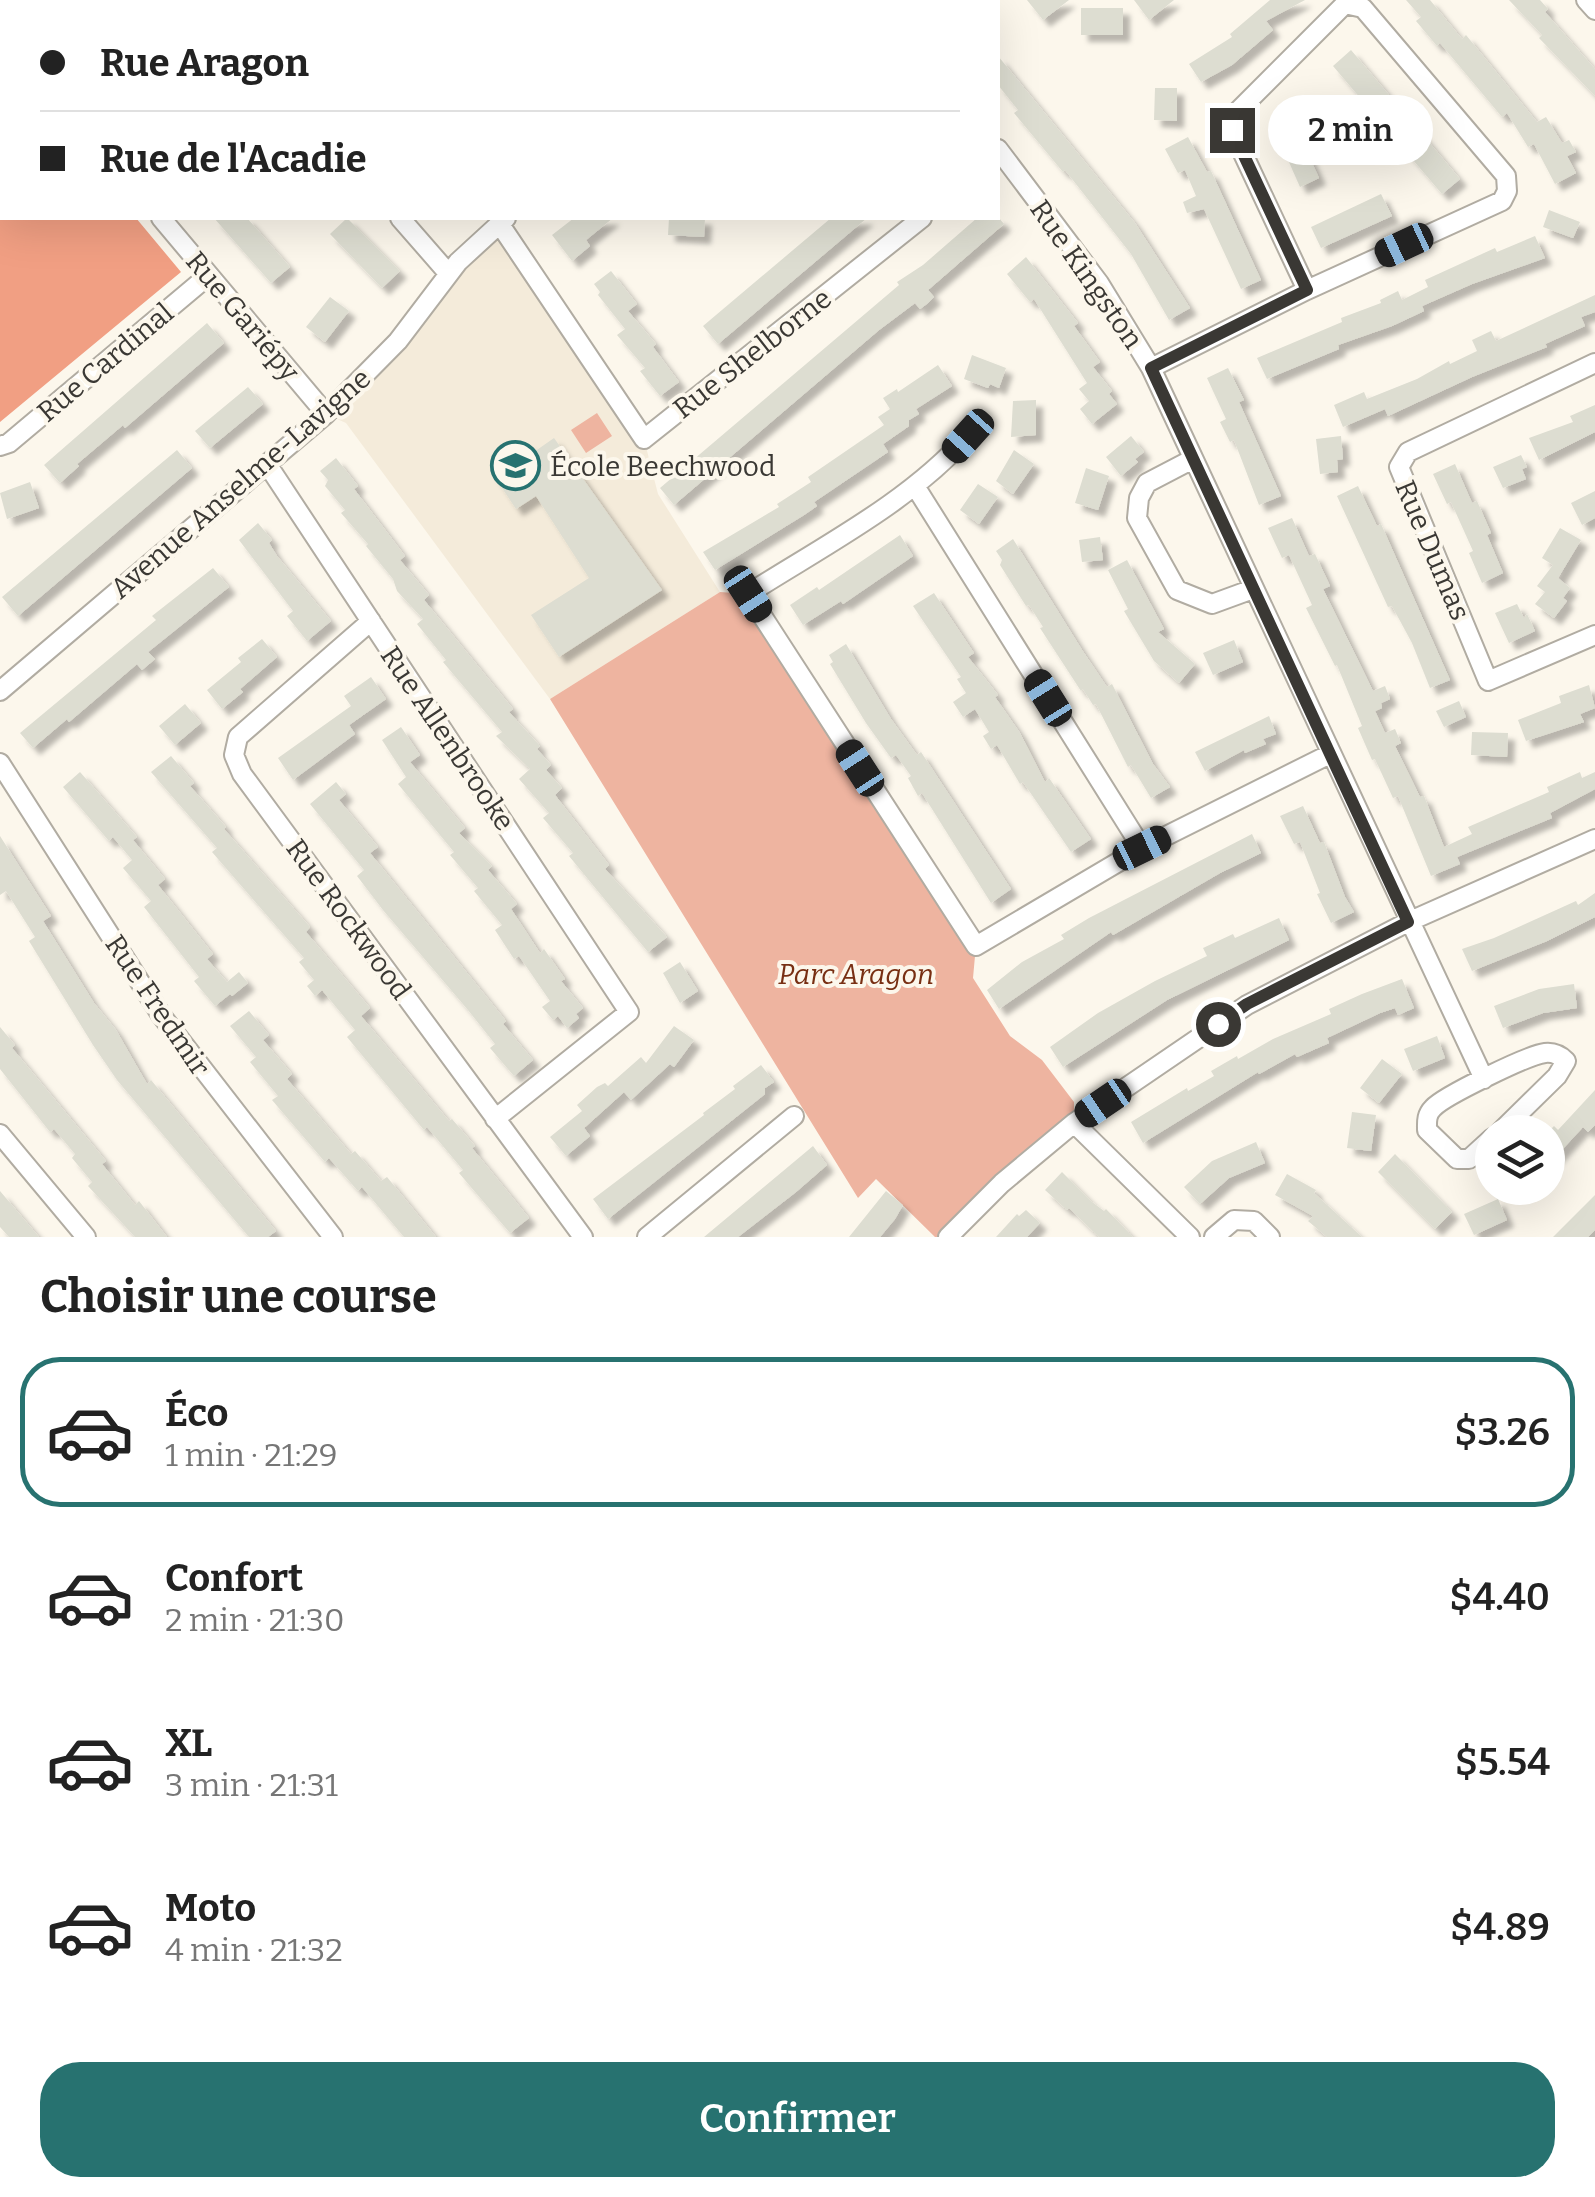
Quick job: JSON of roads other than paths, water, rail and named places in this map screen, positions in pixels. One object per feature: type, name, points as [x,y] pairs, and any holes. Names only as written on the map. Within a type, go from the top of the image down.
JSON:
[{"type":"street","points":[[1586,0],[1595,10]]},
{"type":"street","points":[[1151,368],[1307,290],[1502,201],[1508,190],[1506,176],[1363,8],[1345,4],[1236,112],[1232,130],[1307,290]]},
{"type":"street","name":"Rue Kingston","points":[[1000,154],[1100,283],[1151,368],[1484,1079]]},
{"type":"street","name":"Rue Gariépy","points":[[163,220],[326,414]]},
{"type":"street","points":[[402,220],[448,273]]},
{"type":"street","name":"Avenue Anselme-Lavigne","points":[[0,691],[326,414],[398,340],[448,273],[502,220]]},
{"type":"street","name":"Rue Shelborne","points":[[502,220],[644,439],[919,220]]},
{"type":"street","name":"Rue Cardinal","points":[[0,446],[9,443],[209,275]]},
{"type":"street","name":"Rue Dumas","points":[[1594,630],[1488,681],[1399,468],[1408,452],[1595,363]]},
{"type":"street","points":[[968,436],[943,464],[915,486],[748,594],[976,946],[1142,848],[1330,754]]},
{"type":"street","points":[[1193,459],[1147,483],[1138,498],[1137,518],[1176,590],[1212,604],[1253,589]]},
{"type":"street","name":"Rue Allenbrooke","points":[[267,464],[629,1012],[496,1119]]},
{"type":"street","points":[[915,486],[1142,848]]},
{"type":"street","name":"Rue Rockwood","points":[[370,621],[238,737],[234,754],[242,774],[583,1237]]},
{"type":"street","name":"Rue Fredmir","points":[[0,763],[161,1016],[332,1237]]},
{"type":"street","points":[[948,1237],[1002,1183],[1074,1122],[1247,1004],[1408,922],[1595,840]]},
{"type":"street","points":[[1475,1152],[1457,1159],[1427,1130],[1427,1117],[1434,1106],[1543,1053],[1558,1054],[1566,1061],[1558,1076],[1518,1115]]},
{"type":"street","points":[[648,1237],[794,1116]]},
{"type":"street","points":[[1074,1122],[1190,1237]]},
{"type":"street","points":[[0,1134],[86,1237]]},
{"type":"street","points":[[1214,1237],[1234,1220],[1254,1221],[1270,1237]]},
{"type":"place","name":"École Beechwood","points":[[515,466]]},
{"type":"park label","name":"Parc Aragon","points":[[856,974]]}]
